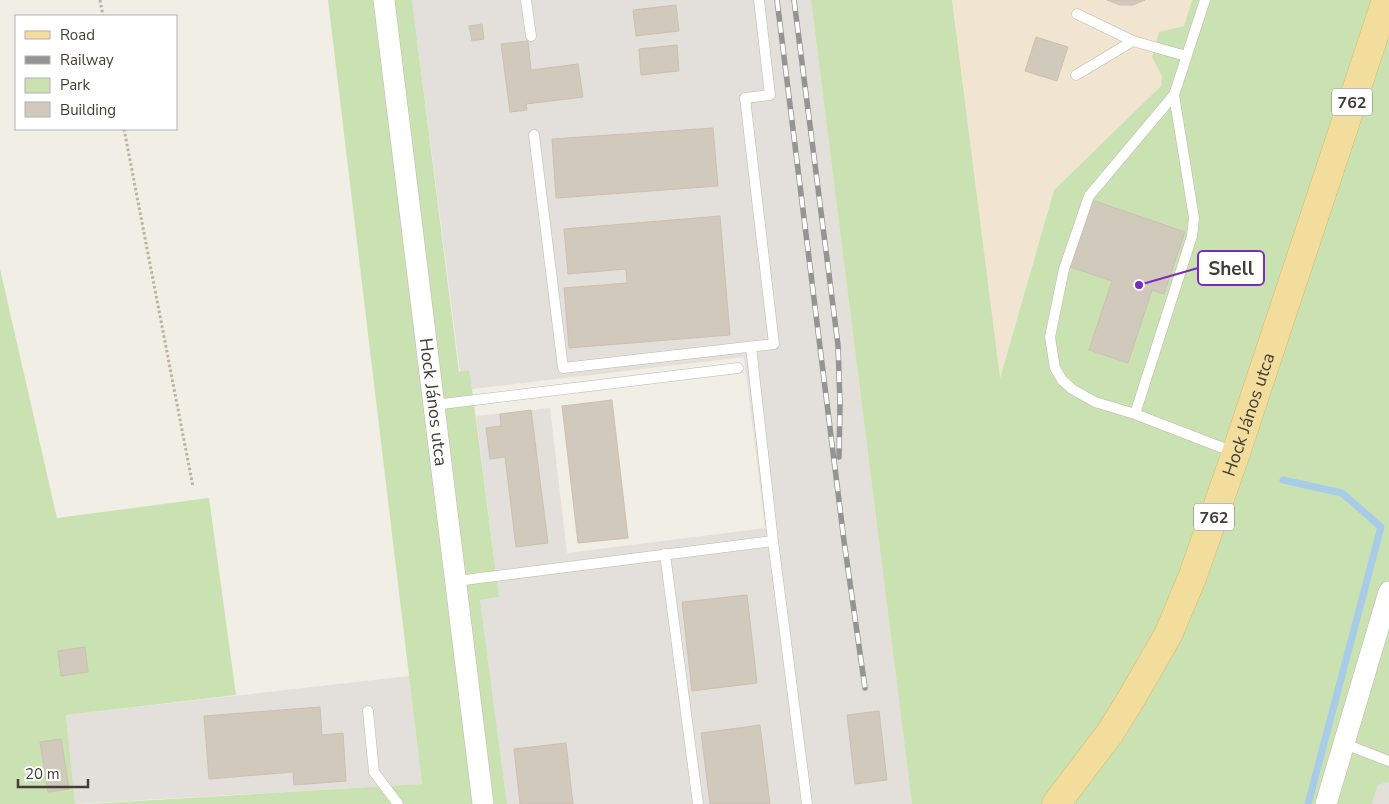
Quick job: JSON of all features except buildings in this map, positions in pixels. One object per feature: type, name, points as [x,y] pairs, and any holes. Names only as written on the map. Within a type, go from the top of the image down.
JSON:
[{"type":"main road","name":"Hock János utca","points":[[1056,804],[1110,733],[1149,670],[1168,635],[1192,578],[1236,453],[1386,0]]},
{"type":"street","name":"Hock János utca","points":[[384,0],[484,804]]},
{"type":"street","points":[[1326,804],[1389,592]]},
{"type":"lane","points":[[526,0],[531,36]]},
{"type":"lane","points":[[534,134],[563,368],[774,344],[745,98],[770,95],[759,0]]},
{"type":"lane","points":[[1205,0],[1174,95],[1089,196],[1064,269],[1050,337],[1055,368],[1062,380],[1095,402],[1135,414],[1236,453]]},
{"type":"lane","points":[[1077,14],[1133,40],[1186,56]]},
{"type":"lane","points":[[1076,75],[1133,40]]},
{"type":"lane","points":[[1135,414],[1192,236],[1194,218],[1174,95]]},
{"type":"lane","points":[[751,347],[773,541],[807,804]]},
{"type":"lane","points":[[434,405],[738,368]]},
{"type":"lane","points":[[456,581],[773,541]]},
{"type":"lane","points":[[665,554],[698,804]]},
{"type":"lane","points":[[368,711],[374,772],[398,804]]},
{"type":"lane","points":[[1345,744],[1389,760]]},
{"type":"path","points":[[100,0],[103,15]]},
{"type":"path","points":[[124,130],[193,487]]},
{"type":"shaded area","points":[[412,0],[811,0],[912,804],[507,804],[480,600],[499,597],[476,416],[550,408],[567,553],[765,528],[744,357],[472,389],[469,371],[460,372]]},
{"type":"shaded area","points":[[952,0],[1192,0],[1184,26],[1152,57],[1163,76],[1161,86],[1054,190],[999,380]]},
{"type":"shaded area","points":[[409,676],[422,784],[75,804],[66,715]]},
{"type":"shaded area","points":[[1389,782],[1389,804],[1372,804],[1378,785]]},
{"type":"green space","points":[[328,0],[412,0],[459,372],[469,370],[499,597],[480,600],[507,804],[88,804],[422,784]]},
{"type":"green space","points":[[811,0],[952,0],[1000,378],[1054,190],[1161,86],[1162,76],[1152,57],[1159,32],[1184,26],[1192,0],[1389,0],[1389,782],[1378,785],[1372,804],[912,804]]},
{"type":"green space","points":[[0,269],[57,518],[209,498],[236,695],[66,715],[75,804],[0,804]]},
{"type":"waterway","points":[[1283,480],[1342,493],[1381,527],[1308,804]]},
{"type":"railway","points":[[777,0],[844,541],[865,688]]},
{"type":"railway","points":[[794,0],[838,345],[839,457]]},
{"type":"place","name":"Shell","points":[[1139,285]]}]
